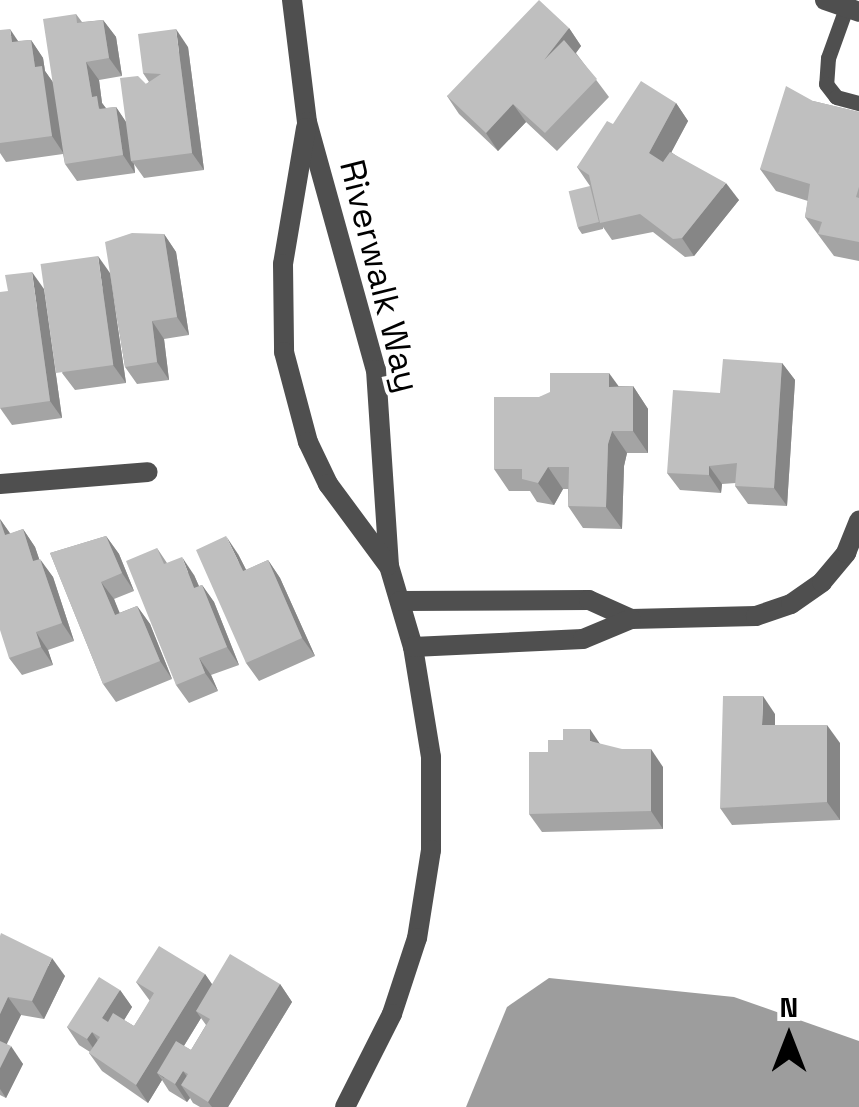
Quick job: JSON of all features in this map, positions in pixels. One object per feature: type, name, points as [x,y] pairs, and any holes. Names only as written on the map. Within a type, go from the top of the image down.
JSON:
[{"type":"street","name":"Riverwalk Way","points":[[292,0],[307,122],[376,370],[389,566],[413,647],[432,757],[425,894],[405,981],[345,1107]]},
{"type":"street","points":[[825,0],[852,10]]},
{"type":"street","name":"Riverwalk Way","points":[[307,122],[284,264],[284,352],[303,427],[328,484],[389,566]]},
{"type":"street","points":[[0,484],[148,472]]},
{"type":"street","points":[[400,601],[589,600],[630,619],[718,621],[792,604],[846,553],[859,521]]},
{"type":"street","points":[[413,647],[584,639],[630,619]]},
{"type":"lane","points":[[852,10],[828,58],[826,84],[836,98],[859,103]]},
{"type":"shaded area","points":[[549,978],[734,997],[859,1041],[859,1107],[466,1107],[507,1007]]},
{"type":"building","points":[[539,0],[569,28],[544,60],[564,40],[597,79],[545,133],[513,104],[486,133],[447,96]]},
{"type":"building","points":[[76,14],[77,23],[103,20],[109,58],[86,62],[92,97],[97,96],[99,109],[116,107],[123,155],[65,164],[43,19]]},
{"type":"building","points":[[10,29],[12,42],[31,40],[35,67],[42,66],[52,136],[0,143],[0,30]]},
{"type":"building","points":[[176,29],[192,153],[131,161],[120,78],[138,76],[146,84],[161,74],[143,73],[138,34]]},
{"type":"building","points":[[641,81],[676,103],[649,153],[663,162],[670,152],[726,183],[682,238],[673,239],[640,214],[600,223],[589,175],[577,167],[607,121],[613,124]]},
{"type":"building","points":[[786,86],[813,101],[859,112],[859,242],[818,234],[822,222],[805,217],[810,184],[760,169]]},
{"type":"building","points":[[590,186],[599,222],[578,227],[569,191]]},
{"type":"building","points":[[132,233],[164,234],[177,317],[152,321],[157,362],[125,367],[105,242]]},
{"type":"building","points":[[98,256],[113,365],[56,373],[41,264]]},
{"type":"building","points":[[32,272],[50,401],[0,408],[0,292],[8,291],[5,275]]},
{"type":"building","points":[[723,359],[782,363],[774,488],[735,486],[737,463],[709,466],[709,475],[667,473],[673,390],[720,393]]},
{"type":"building","points":[[550,373],[609,373],[609,387],[633,386],[633,431],[612,431],[608,444],[606,507],[568,506],[569,467],[548,467],[538,483],[522,479],[522,469],[494,469],[494,397],[539,397],[550,392]]},
{"type":"building","points":[[0,521],[5,535],[23,529],[33,561],[40,559],[62,623],[36,632],[41,647],[9,658],[0,630]]},
{"type":"building","points":[[106,536],[122,573],[101,582],[115,615],[137,606],[160,661],[103,684],[50,553]]},
{"type":"building","points":[[226,536],[243,571],[268,560],[302,638],[246,663],[196,550]]},
{"type":"building","points":[[157,548],[164,564],[182,557],[194,588],[202,585],[227,647],[199,658],[205,673],[176,685],[126,561]]},
{"type":"building","points":[[723,696],[763,696],[762,725],[827,725],[827,802],[720,808]]},
{"type":"building","points":[[563,729],[590,729],[590,741],[622,749],[651,749],[651,811],[529,814],[529,752],[548,752],[548,740],[563,740]]},
{"type":"building","points":[[1,933],[52,958],[32,1001],[8,997],[0,1014],[0,936]]},
{"type":"building","points":[[159,946],[205,974],[136,1085],[89,1053],[100,1037],[92,1032],[87,1039],[67,1027],[99,977],[120,990],[102,1018],[108,1022],[113,1013],[134,1026],[154,993],[136,982]]},
{"type":"building","points":[[230,954],[280,984],[208,1102],[181,1085],[188,1074],[183,1071],[175,1084],[157,1073],[176,1041],[191,1050],[210,1019],[196,1011]]},
{"type":"building","points":[[0,1041],[11,1046],[0,1068]]}]
